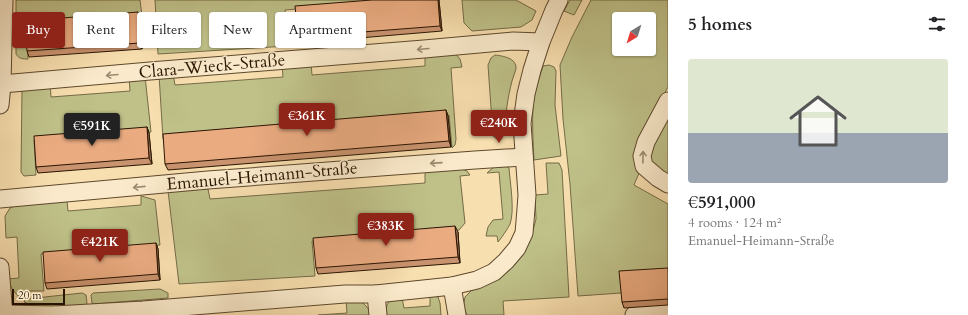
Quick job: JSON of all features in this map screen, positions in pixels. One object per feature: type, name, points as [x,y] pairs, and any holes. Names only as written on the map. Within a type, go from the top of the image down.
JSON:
[{"type":"street","points":[[0,105],[4,0]]},
{"type":"street","points":[[0,267],[4,314],[55,315],[264,308],[345,294],[376,294],[452,286],[476,280],[494,272],[517,248],[524,233],[527,195],[522,123],[526,94],[541,42],[559,0]]},
{"type":"street","name":"Clara-Wieck-Straße","points":[[2,84],[513,41],[541,42]]},
{"type":"street","points":[[668,101],[646,142],[642,156],[644,166],[668,184]]},
{"type":"street","name":"Emanuel-Heimann-Straße","points":[[0,199],[208,180],[524,157]]},
{"type":"street","points":[[452,286],[457,315]]},
{"type":"street","points":[[376,294],[378,315]]},
{"type":"street","points":[[634,315],[668,313]]},
{"type":"green space","points":[[16,0],[140,0],[142,12],[137,12],[137,16],[129,17],[129,12],[73,12],[73,22],[65,23],[65,12],[16,12]]},
{"type":"green space","points":[[155,0],[408,0],[275,12],[275,47],[267,47],[267,12],[209,12],[209,48],[256,48],[158,54],[158,48],[201,48],[201,12],[156,12]]},
{"type":"green space","points":[[462,0],[516,0],[536,11],[532,20],[521,27],[472,31],[464,23]]},
{"type":"green space","points":[[570,0],[582,0],[574,15],[564,11]]},
{"type":"green space","points":[[591,0],[668,0],[668,87],[638,143],[640,171],[634,185],[668,204],[668,272],[621,293],[578,296],[570,184],[563,119],[560,65],[572,37]]},
{"type":"green space","points":[[16,48],[27,48],[28,59],[18,57],[16,54]]},
{"type":"green space","points":[[455,53],[460,59],[462,67],[451,68],[456,139],[455,145],[452,148],[449,115],[163,139],[159,75],[173,74],[175,85],[283,77],[282,65],[311,63],[312,75],[425,66],[425,56]]},
{"type":"green space","points":[[495,55],[509,58],[516,65],[508,100],[504,134],[497,139],[493,136],[488,65],[491,58]]},
{"type":"green space","points":[[549,65],[554,67],[556,71],[555,105],[561,156],[534,160],[534,101],[543,66]]},
{"type":"green space","points":[[145,76],[151,132],[34,140],[36,175],[24,176],[21,172],[22,90],[50,82],[51,97],[130,91],[129,77]]},
{"type":"green space","points":[[668,115],[668,179],[651,166],[649,154]]},
{"type":"green space","points":[[546,163],[559,163],[562,170],[569,297],[503,301],[504,315],[467,315],[463,307],[465,297],[472,290],[495,281],[532,234],[536,219],[535,195],[548,194]]},
{"type":"green space","points":[[502,164],[509,168],[512,212],[510,224],[498,242],[497,236],[486,236],[488,227],[493,220],[503,219],[499,172],[487,173],[495,166]]},
{"type":"green space","points":[[462,169],[467,171],[470,175],[460,176],[465,223],[459,230],[312,241],[315,276],[179,284],[168,191],[208,189],[210,199],[425,183],[425,171]]},
{"type":"green space","points":[[141,196],[155,200],[160,245],[41,254],[44,291],[26,291],[22,292],[19,297],[12,289],[8,279],[19,278],[17,237],[6,238],[5,216],[10,208],[19,204],[67,201],[68,211],[141,205]]},
{"type":"green space","points":[[160,289],[168,293],[168,298],[92,303],[91,295],[93,293]]},
{"type":"green space","points":[[82,293],[86,295],[86,305],[42,309],[24,302],[26,299]]},
{"type":"green space","points":[[430,295],[438,297],[441,315],[385,315],[388,304],[391,301],[402,298],[404,308],[430,306]]},
{"type":"green space","points":[[346,300],[359,301],[367,307],[373,315],[318,315],[347,313]]},
{"type":"building","points":[[372,0],[438,0],[440,26],[366,32],[366,12],[296,12],[295,6]]},
{"type":"building","points":[[137,12],[137,43],[129,44],[129,13]]},
{"type":"building","points":[[73,17],[73,48],[27,51],[27,48],[65,48],[65,18]]},
{"type":"building","points":[[446,110],[449,141],[165,164],[163,134]]},
{"type":"building","points":[[147,127],[149,158],[36,167],[34,136]]},
{"type":"building","points":[[455,226],[458,257],[316,268],[313,238]]},
{"type":"building","points":[[156,243],[158,274],[45,283],[43,252]]},
{"type":"building","points":[[668,268],[668,299],[622,302],[619,271]]}]
